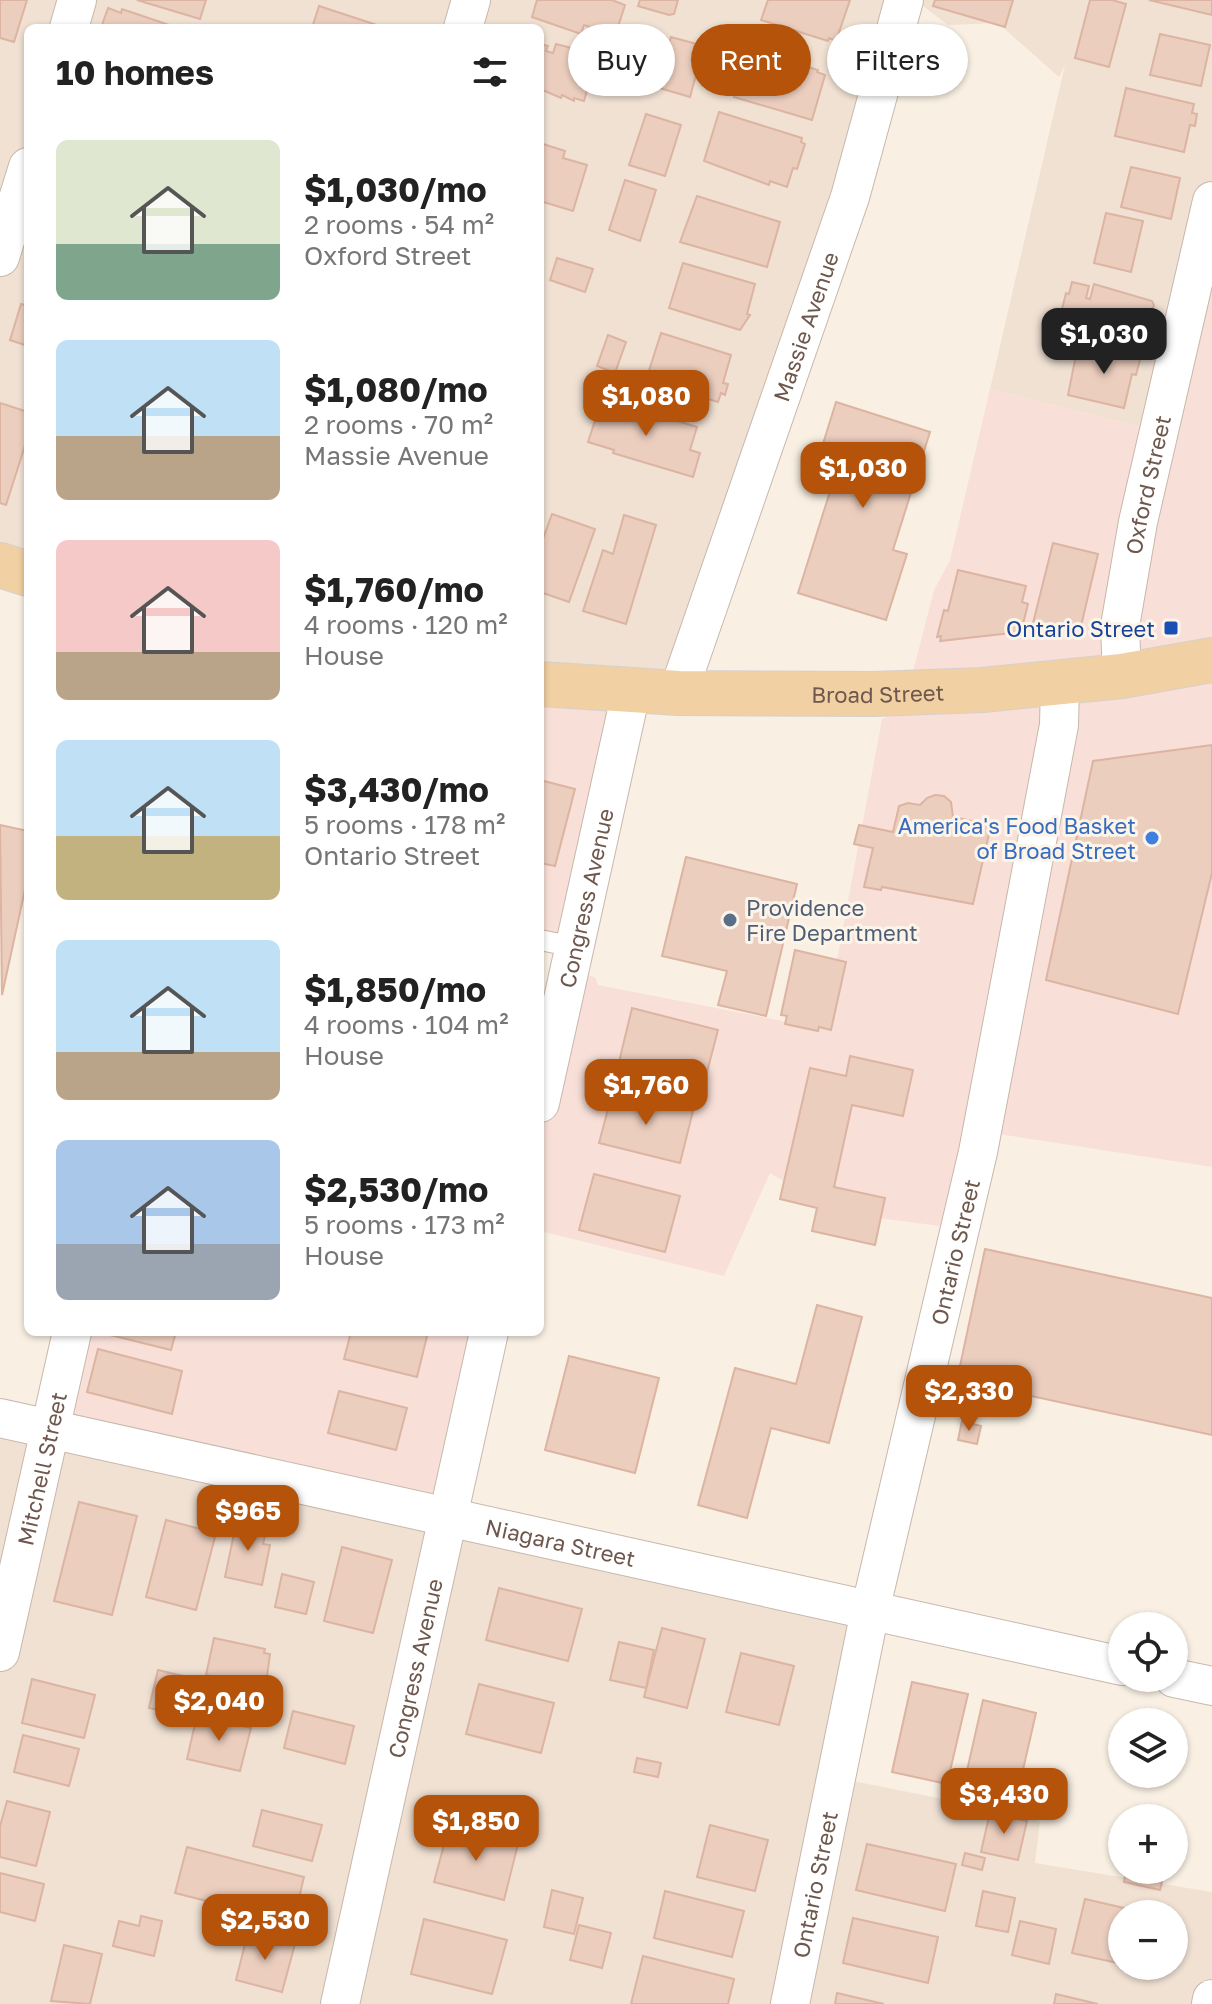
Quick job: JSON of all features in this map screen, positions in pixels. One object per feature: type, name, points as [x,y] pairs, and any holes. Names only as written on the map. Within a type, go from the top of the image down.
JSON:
[{"type":"main road","points":[[0,565],[24,573]]},
{"type":"main road","name":"Broad Street","points":[[544,684],[678,693],[873,694],[983,690],[1122,676],[1212,660]]},
{"type":"street","points":[[70,24],[77,0]]},
{"type":"street","points":[[464,24],[471,0]]},
{"type":"street","name":"Massie Avenue","points":[[678,693],[850,197],[904,0]]},
{"type":"street","points":[[0,257],[24,180]]},
{"type":"street","name":"Oxford Street","points":[[1122,676],[1120,626],[1138,522],[1212,201]]},
{"type":"street","name":"Ontario Street","points":[[790,2004],[870,1611],[978,1152],[1059,725],[1060,683]]},
{"type":"street","name":"Congress Avenue","points":[[544,1065],[557,943],[631,692]]},
{"type":"street","name":"Mitchell Street","points":[[0,1652],[71,1336]]},
{"type":"street","name":"Congress Avenue","points":[[340,2004],[488,1336]]},
{"type":"street","name":"Niagara Street","points":[[0,1418],[1108,1663]]},
{"type":"street","points":[[1188,1681],[1212,1686]]},
{"type":"shaded area","points":[[0,0],[908,0],[899,24],[827,24],[827,96],[873,96],[651,712],[639,718],[544,704],[544,24],[24,24],[24,588],[0,579]]},
{"type":"shaded area","points":[[915,0],[1212,0],[1212,247],[1164,433],[990,389],[1065,65],[1059,77],[998,23],[947,24]]},
{"type":"shaded area","points":[[1212,247],[1212,1167],[986,1132],[955,1228],[833,1212],[770,1173],[724,1276],[544,1232],[544,1106],[576,973],[595,977],[598,985],[824,1029],[882,719],[903,710],[934,590],[950,560],[990,389],[1164,433]]},
{"type":"shaded area","points":[[544,703],[625,712],[582,947],[544,933]]},
{"type":"shaded area","points":[[68,1336],[495,1336],[457,1514],[47,1426]]},
{"type":"shaded area","points":[[0,1420],[862,1606],[843,1779],[1033,1817],[1040,1822],[1035,1863],[1108,1875],[1108,1884],[1163,1884],[1212,1892],[1212,2004],[0,2004]]},
{"type":"building","points":[[0,0],[27,0],[14,42],[0,38]]},
{"type":"building","points":[[137,0],[206,0],[200,19]]},
{"type":"building","points":[[537,0],[612,0],[625,5],[619,24],[568,24],[568,29],[532,17]]},
{"type":"building","points":[[640,0],[678,0],[674,14],[669,15],[638,6]]},
{"type":"building","points":[[768,0],[850,0],[842,24],[827,24],[827,41],[811,36],[811,24],[774,24],[761,20]]},
{"type":"building","points":[[935,0],[1013,0],[1005,27],[933,6]]},
{"type":"building","points":[[1090,0],[1112,0],[1126,4],[1109,67],[1075,58]]},
{"type":"building","points":[[1149,0],[1212,0],[1212,15]]},
{"type":"building","points":[[319,6],[374,24],[313,24]]},
{"type":"building","points":[[108,8],[121,13],[122,9],[166,24],[102,24]]},
{"type":"building","points":[[1160,34],[1210,45],[1201,86],[1150,75]]},
{"type":"building","points":[[675,38],[691,42],[690,97],[675,93]]},
{"type":"building","points":[[556,44],[568,47],[568,96],[585,96],[584,101],[574,98],[574,101],[562,95],[561,98],[544,91],[544,45],[548,46],[546,51],[553,53]]},
{"type":"building","points":[[811,68],[825,75],[812,120],[734,97],[811,96]]},
{"type":"building","points":[[1126,88],[1194,104],[1192,113],[1197,114],[1195,126],[1190,125],[1184,152],[1115,136]]},
{"type":"building","points":[[719,112],[802,138],[801,142],[805,144],[787,187],[770,181],[769,185],[704,161]]},
{"type":"building","points":[[646,114],[681,125],[665,176],[629,165]]},
{"type":"building","points":[[544,144],[565,151],[563,158],[587,165],[573,211],[544,202]]},
{"type":"building","points":[[1131,167],[1180,178],[1171,219],[1121,207]]},
{"type":"building","points":[[625,180],[656,190],[640,241],[609,230]]},
{"type":"building","points":[[697,196],[780,222],[767,267],[680,242]]},
{"type":"building","points":[[1106,213],[1143,221],[1131,272],[1094,263]]},
{"type":"building","points":[[557,258],[593,269],[585,292],[550,280]]},
{"type":"building","points":[[683,263],[755,284],[747,314],[750,315],[740,330],[669,308]]},
{"type":"building","points":[[1072,282],[1089,286],[1086,298],[1090,299],[1094,284],[1152,301],[1149,331],[1145,330],[1143,340],[1083,326],[1084,323],[1060,317]]},
{"type":"building","points":[[21,304],[24,305],[24,345],[10,340]]},
{"type":"building","points":[[661,333],[731,355],[723,383],[728,384],[725,395],[721,393],[718,402],[646,380]]},
{"type":"building","points":[[608,335],[626,342],[615,373],[597,366]]},
{"type":"building","points":[[1097,346],[1141,356],[1136,375],[1132,374],[1124,408],[1068,395],[1077,350],[1096,354]]},
{"type":"building","points":[[601,402],[627,410],[628,406],[697,427],[690,450],[700,453],[693,477],[613,453],[614,450],[588,442]]},
{"type":"building","points":[[836,402],[930,432],[893,550],[907,554],[886,620],[798,593],[833,482],[813,476]]},
{"type":"building","points":[[0,403],[24,411],[24,449],[6,505],[0,503]]},
{"type":"building","points":[[552,514],[595,529],[569,602],[544,593],[544,536]]},
{"type":"building","points":[[624,515],[656,525],[626,624],[583,611],[603,550],[613,554]]},
{"type":"building","points":[[1053,543],[1098,554],[1081,626],[1031,631]]},
{"type":"building","points":[[958,570],[1026,586],[1022,602],[1028,604],[1021,632],[940,641],[941,636],[937,637],[944,610],[948,611]]},
{"type":"building","points":[[1212,745],[1212,873],[1178,1014],[1046,980],[1093,761]]},
{"type":"building","points":[[544,781],[575,789],[555,866],[544,864]]},
{"type":"building","points":[[935,795],[944,796],[951,802],[953,817],[991,825],[973,904],[882,887],[881,890],[864,887],[873,848],[854,844],[859,825],[893,832],[899,806],[908,803],[920,805]]},
{"type":"building","points":[[0,825],[24,830],[24,894],[2,995]]},
{"type":"building","name":"Providence Fire Department","points":[[686,857],[797,884],[766,1016],[718,1005],[727,971],[662,956]]},
{"type":"building","points":[[795,950],[846,962],[831,1030],[819,1027],[818,1031],[785,1024],[787,1016],[781,1015]]},
{"type":"building","points":[[632,1008],[718,1030],[703,1087],[618,1066]]},
{"type":"building","points":[[850,1056],[913,1070],[903,1116],[852,1105],[834,1187],[885,1198],[875,1245],[812,1231],[817,1208],[780,1199],[810,1068],[846,1076]]},
{"type":"building","points":[[613,1090],[693,1111],[680,1163],[599,1143]]},
{"type":"building","points":[[594,1174],[680,1196],[665,1252],[579,1230]]},
{"type":"building","points":[[985,1249],[1212,1298],[1212,1435],[957,1380]]},
{"type":"building","points":[[817,1305],[862,1317],[829,1443],[771,1428],[747,1518],[698,1505],[735,1368],[796,1384]]},
{"type":"building","points":[[114,1336],[175,1336],[171,1350]]},
{"type":"building","points":[[350,1336],[427,1336],[417,1377],[344,1359]]},
{"type":"building","points":[[98,1349],[182,1371],[172,1414],[87,1392]]},
{"type":"building","points":[[569,1356],[659,1378],[635,1473],[545,1450]]},
{"type":"building","points":[[339,1391],[407,1408],[396,1450],[328,1433]]},
{"type":"building","points":[[962,1421],[981,1426],[977,1444],[958,1440]]},
{"type":"building","points":[[79,1502],[137,1516],[112,1615],[54,1601]]},
{"type":"building","points":[[237,1519],[267,1526],[263,1544],[270,1545],[262,1585],[225,1577]]},
{"type":"building","points":[[166,1520],[216,1533],[196,1610],[146,1597]]},
{"type":"building","points":[[342,1547],[392,1560],[373,1633],[324,1621]]},
{"type":"building","points":[[282,1574],[314,1582],[306,1614],[275,1607]]},
{"type":"building","points":[[499,1588],[582,1609],[568,1661],[486,1640]]},
{"type":"building","points":[[662,1628],[705,1639],[687,1708],[644,1697]]},
{"type":"building","points":[[214,1638],[265,1649],[264,1653],[270,1654],[266,1684],[257,1683],[256,1686],[206,1675]]},
{"type":"building","points":[[619,1642],[654,1650],[646,1688],[610,1680]]},
{"type":"building","points":[[741,1653],[794,1666],[779,1725],[726,1712]]},
{"type":"building","points":[[158,1670],[196,1679],[187,1716],[149,1708]]},
{"type":"building","points":[[32,1679],[95,1695],[84,1738],[22,1723]]},
{"type":"building","points":[[912,1682],[968,1694],[947,1784],[892,1772]]},
{"type":"building","points":[[479,1684],[554,1703],[541,1753],[466,1734]]},
{"type":"building","points":[[983,1700],[1036,1713],[1019,1787],[966,1775]]},
{"type":"building","points":[[293,1711],[354,1726],[345,1764],[284,1748]]},
{"type":"building","points":[[197,1715],[251,1728],[240,1771],[187,1759]]},
{"type":"building","points":[[23,1735],[79,1749],[69,1786],[14,1772]]},
{"type":"building","points":[[637,1758],[661,1763],[658,1777],[634,1772]]},
{"type":"building","points":[[7,1801],[50,1812],[36,1866],[0,1857],[0,1826]]},
{"type":"building","points":[[262,1810],[322,1825],[312,1861],[253,1846]]},
{"type":"building","points":[[990,1812],[1027,1821],[1018,1860],[981,1852]]},
{"type":"building","points":[[710,1825],[768,1840],[755,1891],[697,1877]]},
{"type":"building","points":[[449,1826],[518,1844],[504,1900],[434,1882]]},
{"type":"building","points":[[867,1844],[956,1864],[945,1911],[856,1890]]},
{"type":"building","points":[[187,1847],[304,1877],[293,1923],[175,1893]]},
{"type":"building","points":[[965,1853],[985,1858],[982,1870],[962,1865]]},
{"type":"building","points":[[0,1873],[44,1884],[35,1921],[0,1912]]},
{"type":"building","points":[[1133,1884],[1162,1884],[1160,1890]]},
{"type":"building","points":[[552,1890],[583,1898],[574,1934],[544,1927]]},
{"type":"building","points":[[665,1891],[744,1911],[732,1957],[654,1938]]},
{"type":"building","points":[[983,1891],[1015,1898],[1008,1932],[976,1926]]},
{"type":"building","points":[[1085,1899],[1108,1904],[1108,1961],[1072,1953]]},
{"type":"building","points":[[141,1916],[162,1921],[154,1956],[113,1946],[119,1921],[139,1926]]},
{"type":"building","points":[[853,1918],[938,1937],[928,1983],[843,1963]]},
{"type":"building","points":[[424,1919],[507,1940],[492,1994],[411,1974]]},
{"type":"building","points":[[1020,1921],[1056,1929],[1049,1964],[1012,1955]]},
{"type":"building","points":[[579,1925],[611,1933],[602,1968],[570,1960]]},
{"type":"building","points":[[248,1932],[295,1944],[282,1992],[236,1980]]},
{"type":"building","points":[[64,1945],[102,1954],[90,2004],[51,2001]]},
{"type":"building","points":[[643,1956],[734,1979],[728,2004],[631,2004]]},
{"type":"building","points":[[837,1993],[884,2004],[835,2004]]},
{"type":"building","points":[[1056,1994],[1098,2004],[1054,2004]]},
{"type":"place","name":"Ontario Street","points":[[1171,628]]},
{"type":"place","name":"America's Food Basket of Broad Street","points":[[1152,838]]},
{"type":"place","name":"Providence Fire Department","points":[[730,920]]}]
